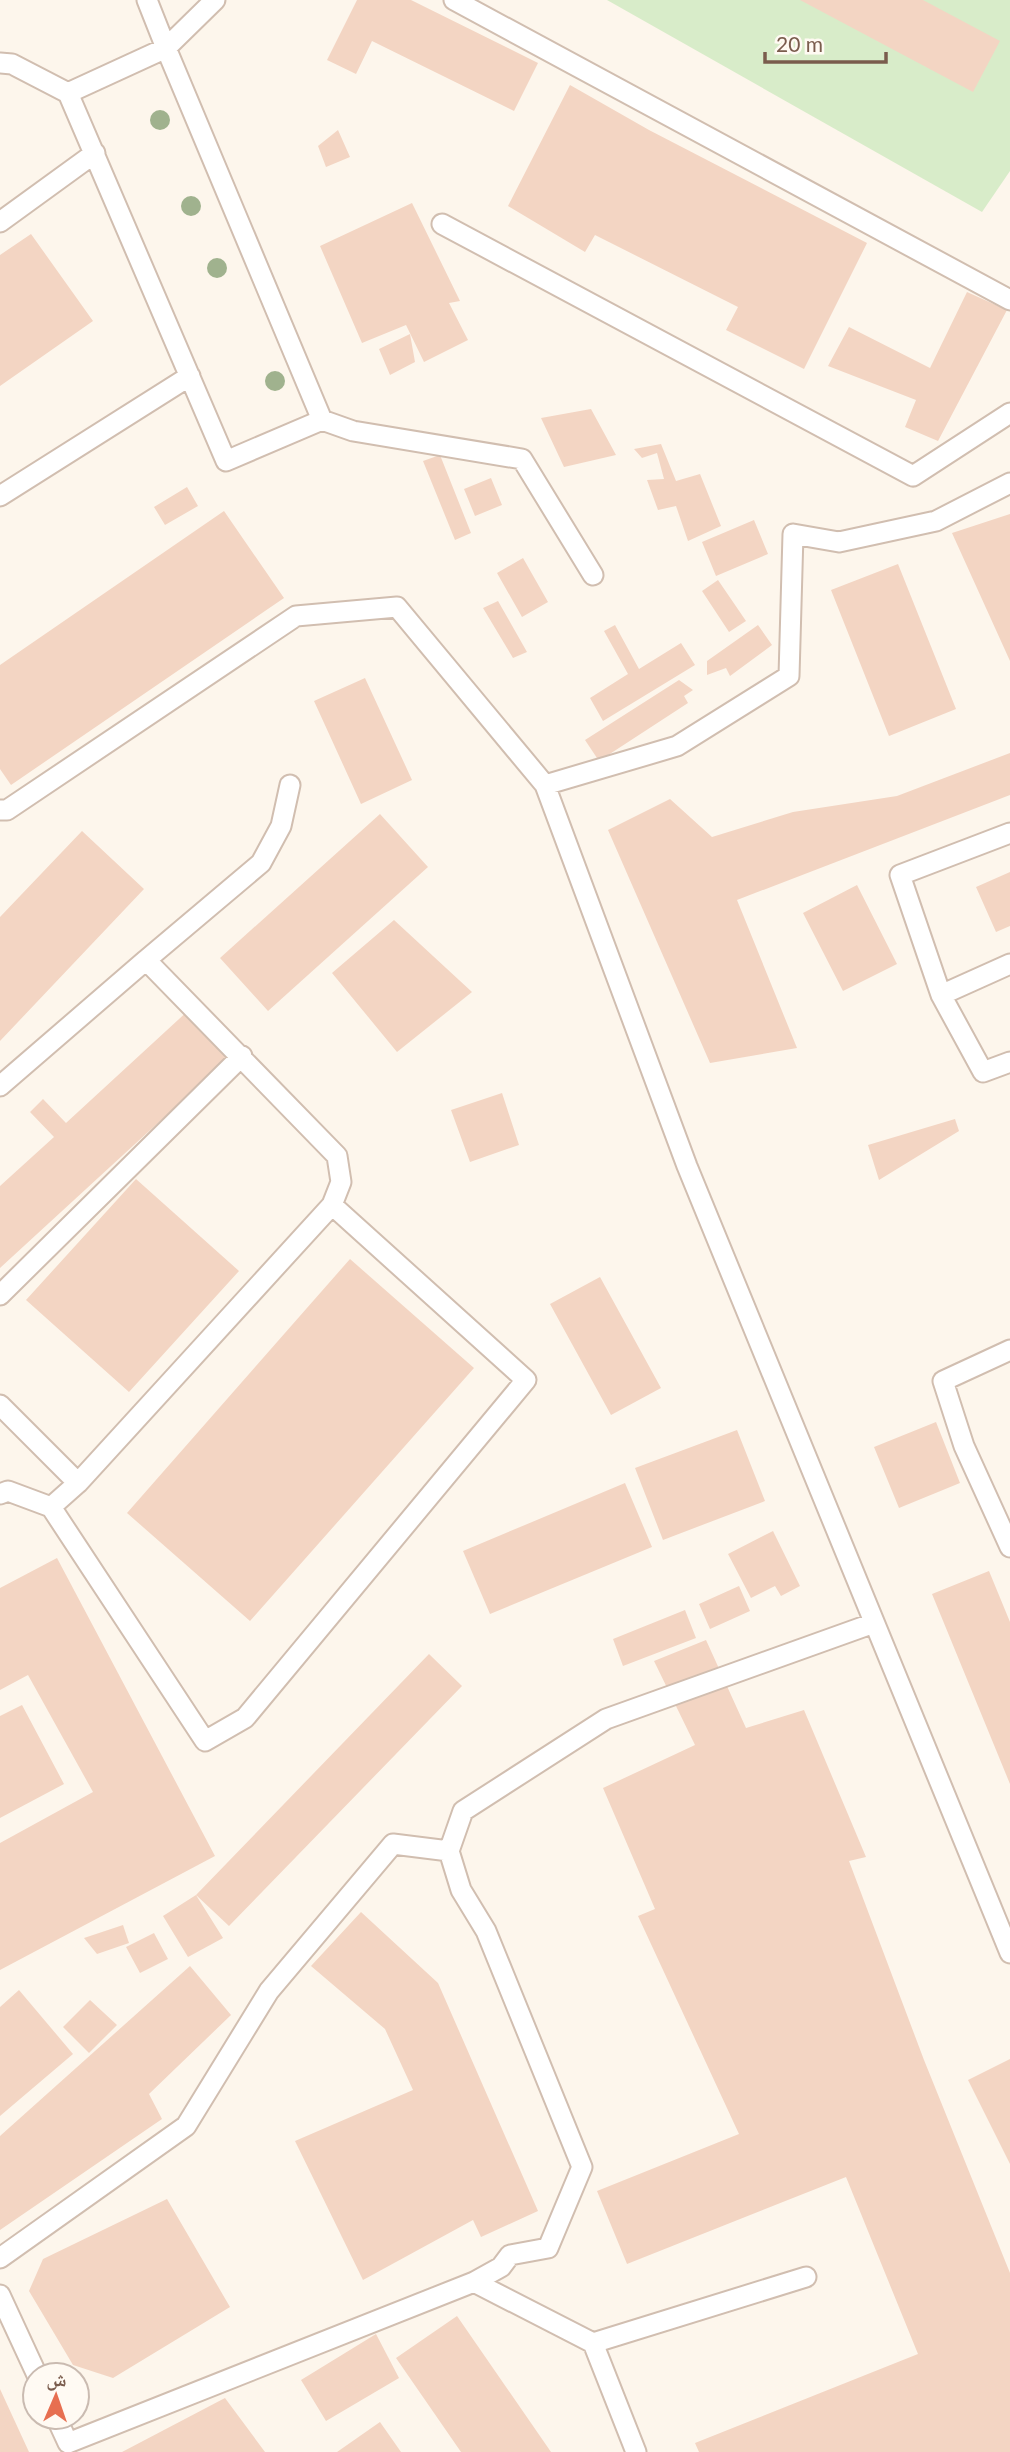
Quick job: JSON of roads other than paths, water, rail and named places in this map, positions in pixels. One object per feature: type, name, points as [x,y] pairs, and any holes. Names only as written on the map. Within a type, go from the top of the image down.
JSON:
[{"type":"lane","points":[[147,0],[322,420]]},
{"type":"lane","points":[[68,93],[166,48],[215,0]]},
{"type":"lane","points":[[454,0],[1010,300]]},
{"type":"lane","points":[[0,62],[12,64],[68,93],[226,461],[322,420],[353,432],[522,459],[593,575]]},
{"type":"lane","points":[[0,222],[95,153]]},
{"type":"lane","points":[[442,224],[913,476],[1010,413]]},
{"type":"lane","points":[[0,496],[190,376]]},
{"type":"lane","points":[[545,785],[677,746],[789,676],[793,534],[839,542],[936,520],[1010,483]]},
{"type":"lane","points":[[0,810],[7,810],[296,616],[397,607],[545,785],[687,1166],[1010,1953]]},
{"type":"lane","points":[[0,1086],[261,863],[281,826],[290,785]]},
{"type":"lane","points":[[1010,833],[900,875],[941,995],[983,1072],[1010,1062]]},
{"type":"lane","points":[[51,1507],[78,1483],[332,1205],[341,1182],[337,1156],[146,960]]},
{"type":"lane","points":[[941,995],[1010,964]]},
{"type":"lane","points":[[0,1295],[242,1056]]},
{"type":"lane","points":[[0,1494],[8,1491],[51,1507],[205,1741],[245,1718],[526,1380],[332,1205]]},
{"type":"lane","points":[[1010,1350],[943,1381],[964,1446],[1010,1547]]},
{"type":"lane","points":[[0,1405],[78,1483]]},
{"type":"lane","points":[[62,2431],[68,2443],[474,2282],[501,2267],[510,2255],[548,2248],[582,2168],[486,1931],[461,1890],[449,1851],[463,1811],[606,1719],[874,1623]]},
{"type":"lane","points":[[0,2258],[187,2126],[269,1991],[393,1844],[449,1851]]},
{"type":"lane","points":[[593,2343],[806,2277]]},
{"type":"lane","points":[[474,2282],[593,2343],[636,2452]]},
{"type":"lane","points":[[0,2295],[31,2361]]}]
